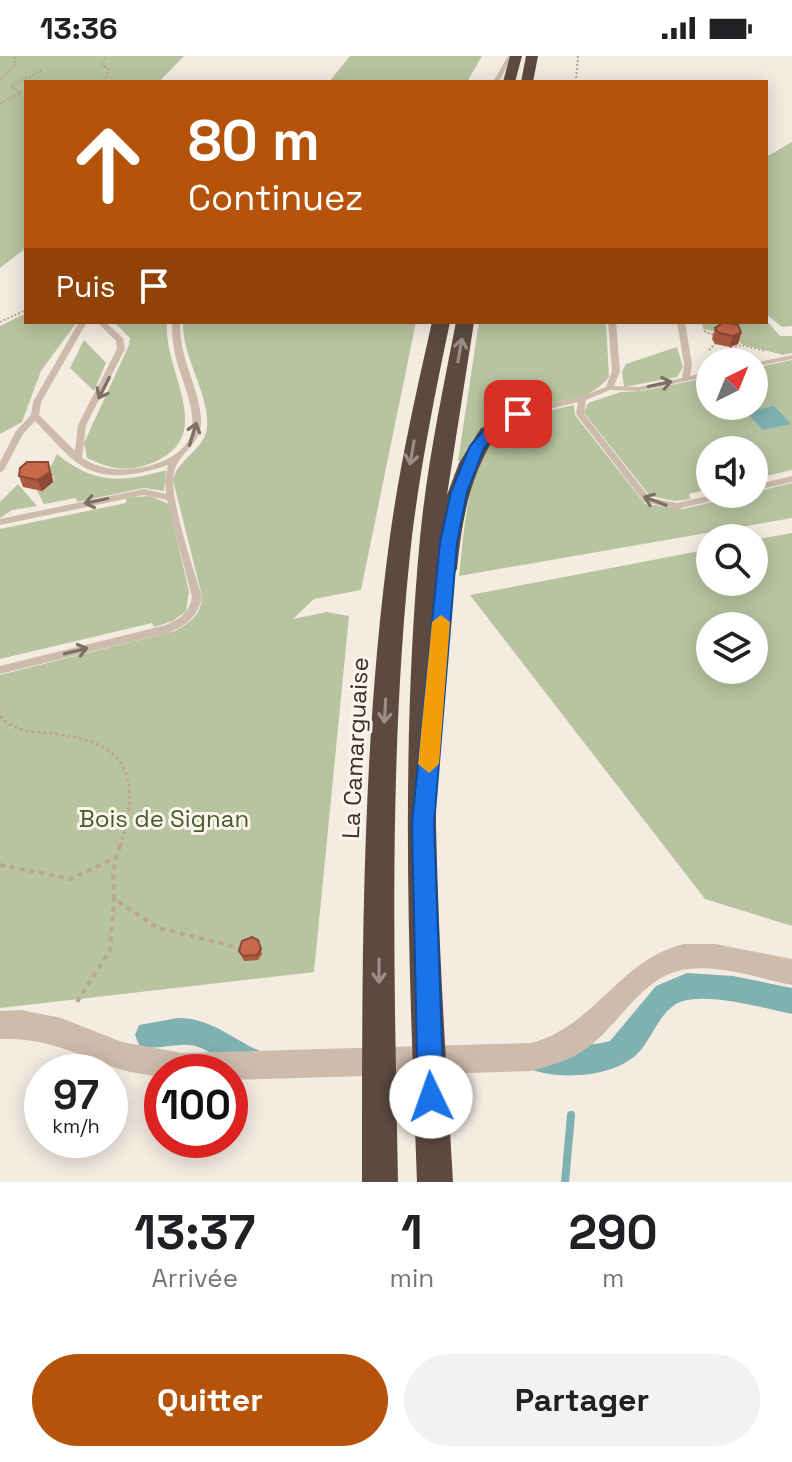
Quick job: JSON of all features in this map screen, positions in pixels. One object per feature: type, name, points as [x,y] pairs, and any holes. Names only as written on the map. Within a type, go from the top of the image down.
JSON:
[{"type":"highway","points":[[509,80],[513,56]]},
{"type":"highway","points":[[527,80],[532,56]]},
{"type":"highway","points":[[420,411],[427,324]]},
{"type":"highway","name":"La Camarguaise","points":[[380,1182],[380,826],[387,681],[399,538],[420,411],[441,324]]},
{"type":"highway","points":[[435,1182],[424,816],[425,678],[433,531],[465,324]]},
{"type":"highway","points":[[424,816],[448,543],[468,466],[488,432]]},
{"type":"street","points":[[0,1025],[21,1024],[61,1032],[122,1056],[182,1067],[531,1057],[563,1050],[591,1028],[644,975],[672,959],[705,956],[792,972]]},
{"type":"lane","points":[[497,80],[513,56]]},
{"type":"lane","points":[[82,324],[34,408],[35,416],[78,459],[95,469],[124,473],[145,470],[176,459]]},
{"type":"lane","points":[[78,459],[82,425],[121,349],[120,340],[103,324]]},
{"type":"lane","points":[[0,670],[163,630],[189,618],[197,597],[168,479],[176,459],[194,440],[197,416],[176,345],[176,324]]},
{"type":"lane","points":[[609,388],[616,371],[612,324]]},
{"type":"lane","points":[[681,324],[688,364],[686,378]]},
{"type":"lane","points":[[768,362],[788,357]]},
{"type":"lane","points":[[488,432],[518,414],[582,399],[609,388],[639,389],[696,376]]},
{"type":"lane","points":[[582,399],[580,414],[647,500],[677,506],[696,502]]},
{"type":"lane","points":[[0,470],[19,433],[35,416]]},
{"type":"lane","points":[[768,485],[792,479]]},
{"type":"lane","points":[[0,522],[144,492],[172,498]]},
{"type":"path","points":[[0,80],[16,64],[14,56]]},
{"type":"path","points":[[106,80],[108,69],[101,64],[107,56]]},
{"type":"path","points":[[576,80],[578,56]]},
{"type":"path","points":[[0,104],[21,93],[11,86],[43,70]]},
{"type":"path","points":[[0,322],[24,311]]},
{"type":"path","points":[[704,331],[713,337],[706,340]]},
{"type":"path","points":[[711,348],[715,344]]},
{"type":"path","points":[[730,348],[741,345],[755,348]]},
{"type":"path","points":[[768,351],[788,357]]},
{"type":"path","points":[[0,716],[12,729],[95,739],[120,754],[128,771],[130,802],[111,868],[114,899],[110,950],[77,1002]]},
{"type":"path","points":[[0,865],[71,879],[115,858]]},
{"type":"path","points":[[114,899],[137,920],[173,935],[242,948]]},
{"type":"green space","points":[[0,56],[184,56],[161,80],[24,80],[24,250],[0,268]]},
{"type":"green space","points":[[350,56],[482,56],[468,80],[331,80]]},
{"type":"green space","points":[[792,142],[792,326],[782,327],[768,316],[768,156]]},
{"type":"green space","points":[[24,314],[24,324],[76,324],[41,371],[22,422],[0,434],[0,326]]},
{"type":"green space","points":[[768,322],[780,336],[792,336],[792,353],[783,355],[768,351],[768,348],[741,344],[736,336],[703,329],[702,324]]},
{"type":"green space","points":[[116,324],[167,324],[168,342],[185,420],[182,437],[172,451],[152,463],[127,469],[103,465],[87,458],[84,443],[130,338]]},
{"type":"green space","name":"Bois de Signan","points":[[183,324],[416,324],[361,590],[314,599],[293,619],[327,612],[349,616],[314,972],[0,1008],[0,675],[175,631],[194,617],[200,608],[202,596],[173,480],[180,466],[202,442],[207,427],[204,402]]},
{"type":"green space","points":[[479,324],[606,324],[609,377],[594,390],[577,398],[518,410],[498,420],[479,436],[458,461]]},
{"type":"green space","points":[[84,340],[106,363],[94,391],[70,368]]},
{"type":"green space","points":[[677,347],[683,367],[677,377],[624,387],[622,371],[626,364]]},
{"type":"green space","points":[[792,360],[792,470],[768,476],[768,436],[696,436],[696,492],[689,494],[691,499],[675,501],[650,496],[584,413],[588,403],[621,392],[696,380],[696,420],[768,420],[768,365]]},
{"type":"green space","points":[[574,405],[575,415],[645,504],[683,509],[696,506],[768,508],[768,489],[792,483],[792,518],[758,524],[696,524],[696,535],[459,576],[470,494],[484,454],[495,438],[509,426],[541,413]]},
{"type":"green space","points":[[57,454],[83,471],[108,478],[122,479],[166,470],[164,491],[144,488],[77,502],[76,498],[44,504],[37,491],[53,482],[54,476],[48,472]]},
{"type":"green space","points":[[18,484],[37,506],[12,510],[0,518],[0,502]]},
{"type":"green space","points":[[150,496],[169,504],[189,592],[186,611],[173,621],[154,627],[152,623],[0,659],[0,529],[126,503],[126,498]]},
{"type":"green space","points":[[792,533],[792,926],[705,899],[470,595],[696,552],[696,596],[768,596],[768,537]]},
{"type":"water","points":[[774,406],[791,424],[763,430],[754,420],[768,420],[768,407]]},
{"type":"building","points":[[721,324],[733,324],[738,325],[741,333],[733,336],[719,333],[715,328]]},
{"type":"building","points":[[27,462],[48,462],[50,472],[38,480],[19,476],[20,468]]},
{"type":"building","points":[[252,937],[258,940],[261,949],[257,955],[243,956],[239,951],[242,941]]},
{"type":"waterway","points":[[540,1059],[591,1059],[619,1051],[628,1044],[665,995],[676,989],[716,987],[792,1001]]},
{"type":"waterway","points":[[149,1035],[194,1032],[214,1039],[234,1056],[252,1062]]},
{"type":"waterway","points":[[565,1182],[571,1115]]},
{"type":"slow traffic","points":[[429,764],[441,622]]},
{"type":"route","points":[[431,1097],[423,824],[448,543],[459,492],[477,446],[488,432],[518,414]]}]
